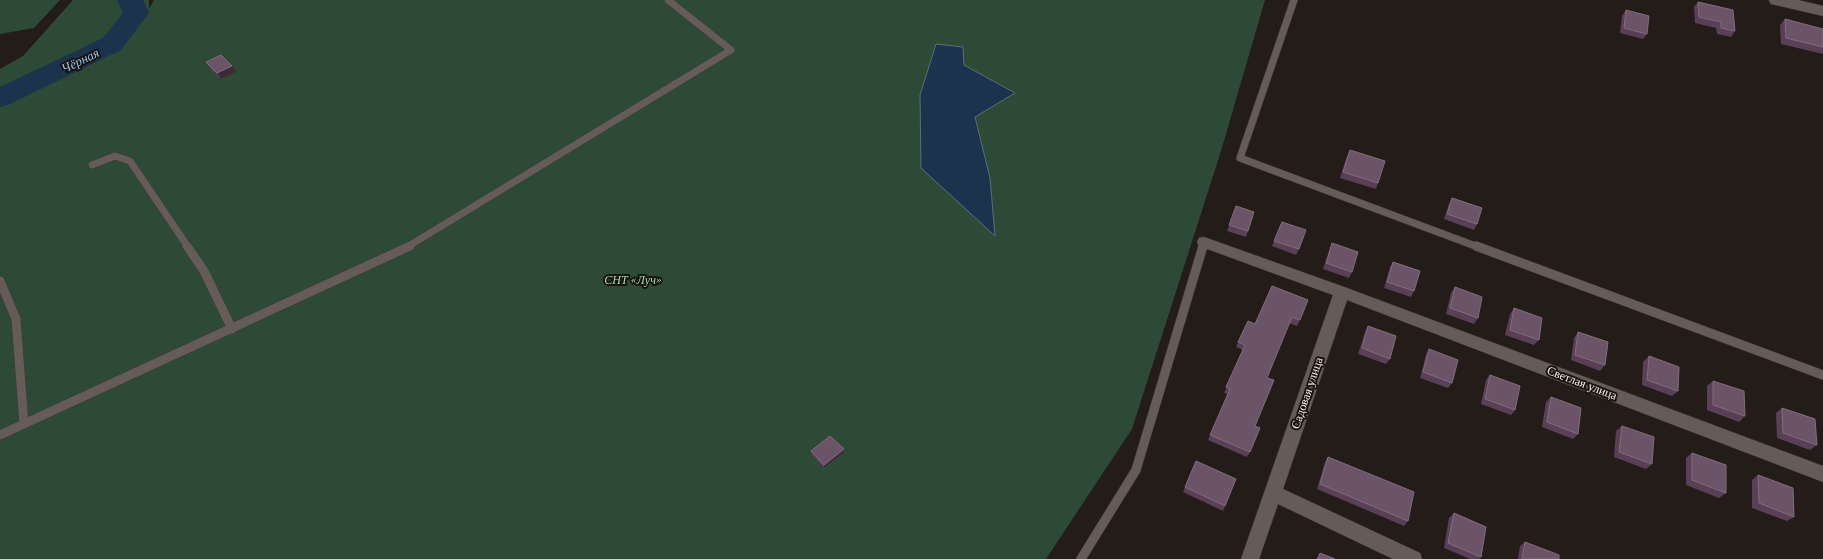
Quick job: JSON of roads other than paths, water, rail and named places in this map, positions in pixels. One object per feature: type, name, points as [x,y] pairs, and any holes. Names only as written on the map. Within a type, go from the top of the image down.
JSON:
[{"type":"street","points":[[1777,0],[1823,11]]},
{"type":"street","name":"Светлая улица","points":[[1204,242],[1342,292],[1823,474]]},
{"type":"street","name":"Садовая улица","points":[[1250,559],[1342,292]]},
{"type":"street","points":[[1273,493],[1414,559]]},
{"type":"lane","points":[[0,435],[411,245],[731,50],[668,0]]},
{"type":"lane","points":[[1294,0],[1240,158],[1823,375]]},
{"type":"lane","points":[[92,165],[115,156],[130,161],[204,271],[232,329]]},
{"type":"lane","points":[[1082,559],[1136,470],[1204,242]]},
{"type":"lane","points":[[0,281],[16,320],[24,424]]},
{"type":"water","points":[[936,44],[963,47],[964,65],[1015,93],[975,117],[990,178],[995,236],[921,168],[920,95]]},
{"type":"waterway","name":"Чёрная","points":[[0,98],[112,44],[136,13],[130,0]]},
{"type":"park label","name":"СНТ «Луч»","points":[[633,280]]}]
